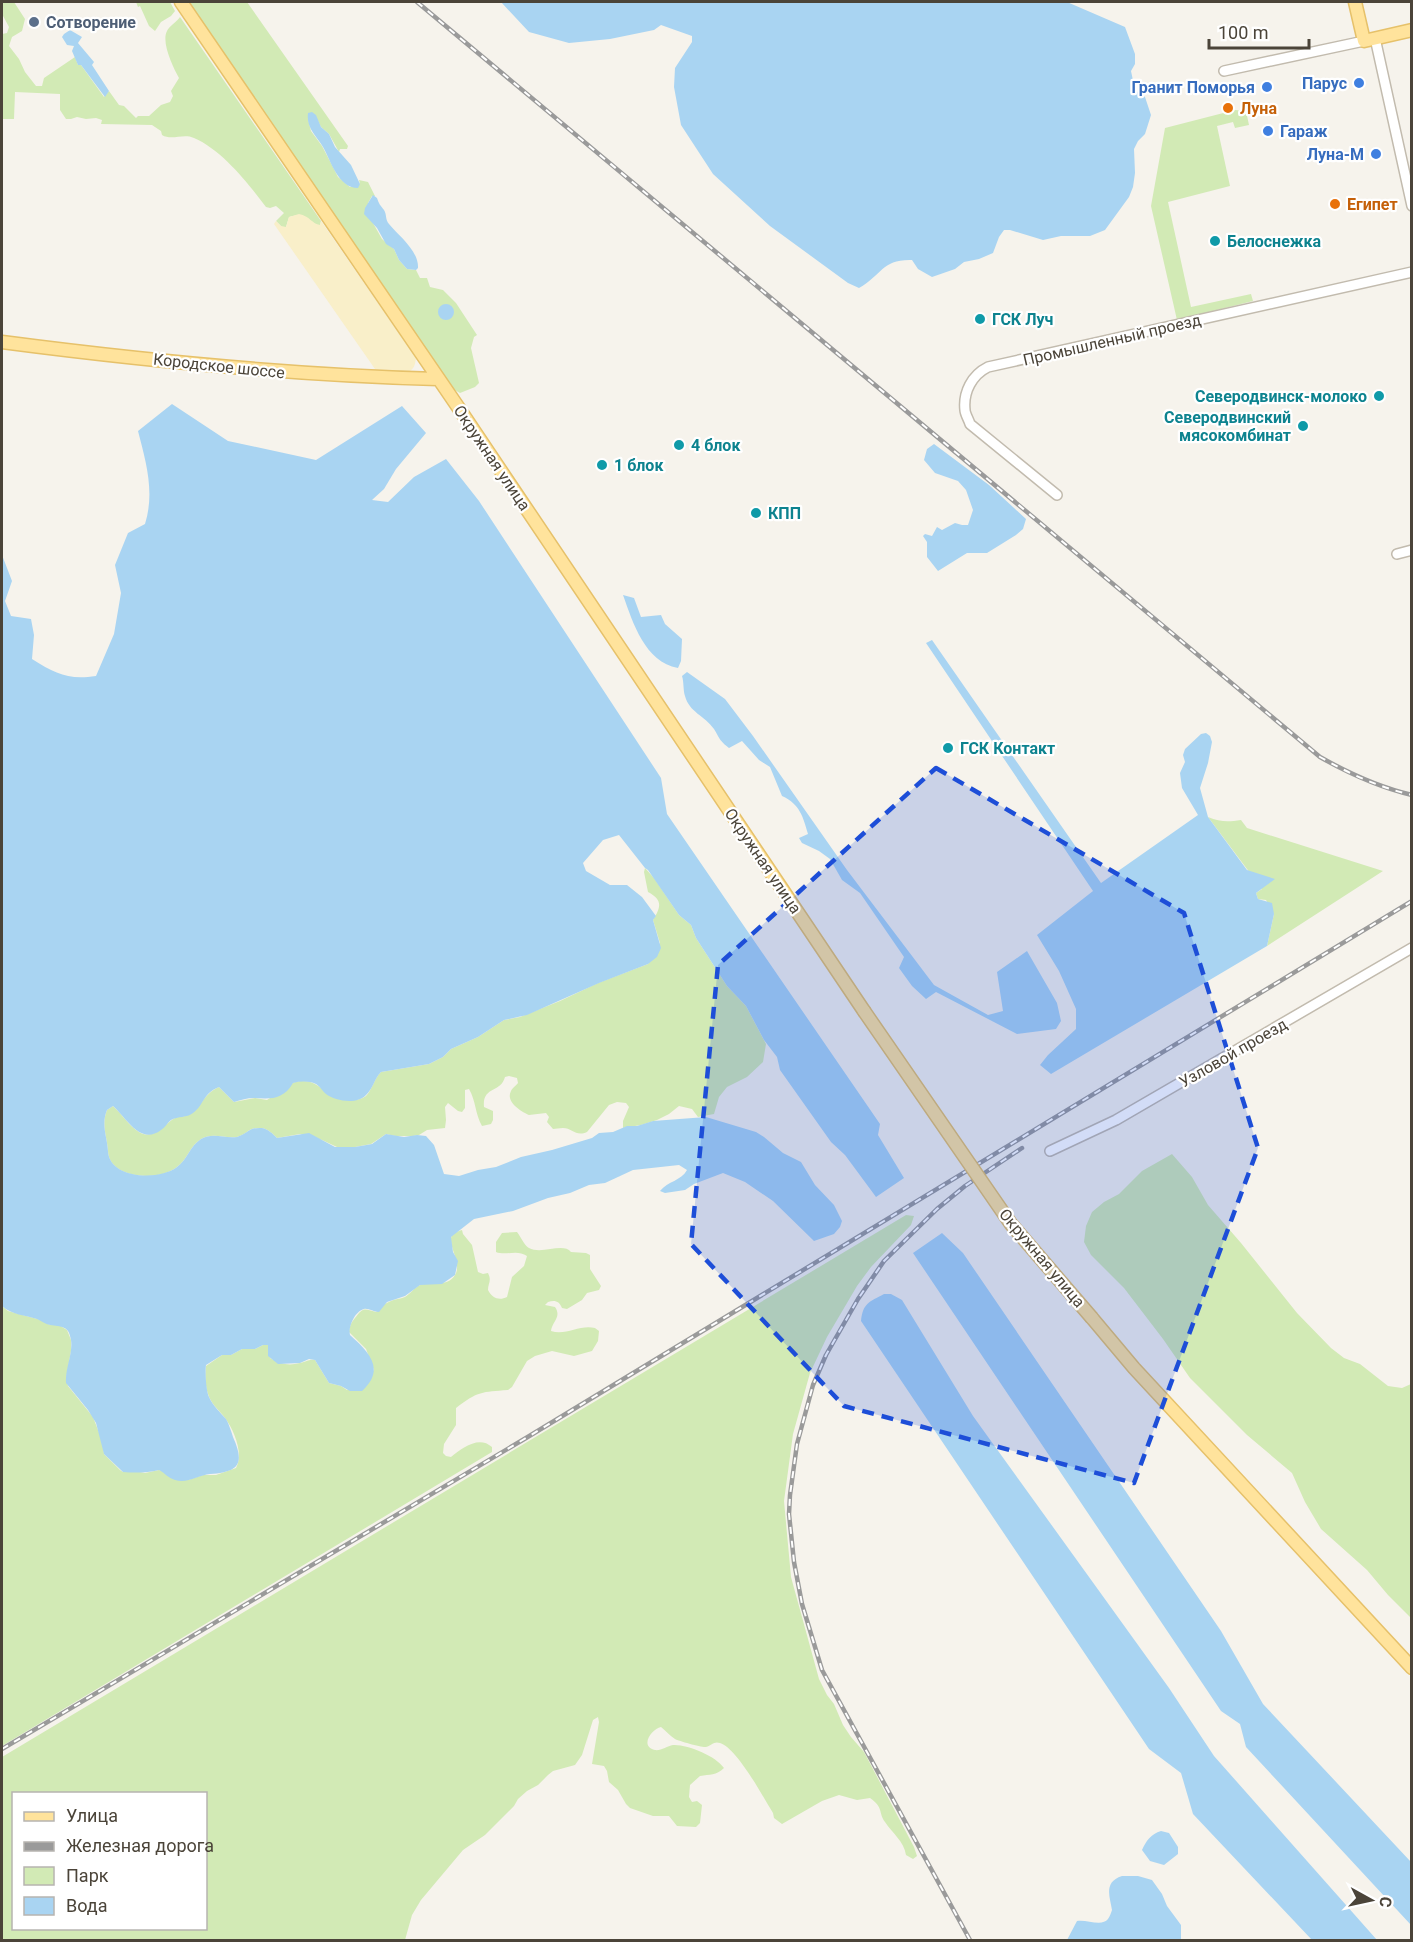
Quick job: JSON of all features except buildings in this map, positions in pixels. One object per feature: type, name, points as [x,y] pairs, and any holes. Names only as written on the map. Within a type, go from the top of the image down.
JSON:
[{"type":"main road","name":"Окружная улица","points":[[180,2],[1011,1224],[1134,1368],[1412,1668]]},
{"type":"main road","points":[[1355,2],[1369,39],[1412,30]]},
{"type":"main road","name":"Кородское шоссе","points":[[2,342],[244,370],[349,377],[438,379]]},
{"type":"street","points":[[1224,71],[1369,39],[1412,206]]},
{"type":"street","name":"Промышленный проезд","points":[[1057,495],[970,424],[965,410],[968,391],[973,377],[978,372],[987,367],[1412,273]]},
{"type":"street","points":[[1397,554],[1412,550]]},
{"type":"street","name":"Узловой проезд","points":[[1050,1151],[1116,1120],[1412,948]]},
{"type":"highlighted area","points":[[936,768],[1184,913],[1258,1148],[1134,1483],[844,1406],[691,1244],[718,965]]},
{"type":"green space","points":[[2,2],[14,2],[25,19],[22,31],[12,37],[9,46],[36,86],[42,86],[44,78],[75,57],[78,65],[81,65],[104,97],[109,91],[119,105],[124,106],[136,118],[149,116],[161,105],[170,102],[173,96],[171,91],[179,78],[168,54],[166,36],[168,29],[180,17],[321,221],[320,226],[306,217],[295,215],[289,217],[286,227],[282,227],[276,221],[284,213],[276,206],[266,207],[243,178],[215,150],[194,138],[166,137],[152,125],[101,124],[102,120],[96,118],[66,119],[60,110],[60,94],[15,92],[14,119],[2,119],[2,34],[7,33],[9,27],[2,14]]},
{"type":"green space","points":[[136,2],[170,2],[175,11],[161,22],[155,31],[149,26]]},
{"type":"green space","points":[[188,2],[247,2],[348,146],[347,149],[340,149],[339,152],[329,134],[318,121],[308,119],[311,131],[322,146],[338,177],[350,187],[360,184],[359,180],[368,182],[375,196],[372,196],[368,203],[373,223],[382,239],[394,249],[399,260],[407,269],[416,270],[420,278],[427,278],[430,287],[443,290],[456,303],[477,335],[474,337],[471,348],[479,383],[475,387],[460,393],[453,389]]},
{"type":"green space","points":[[1235,110],[1246,111],[1249,125],[1235,128],[1233,122],[1217,126],[1230,186],[1168,202],[1191,307],[1251,294],[1253,301],[1177,320],[1151,206],[1165,128]]},
{"type":"green space","points":[[1208,817],[1224,821],[1241,820],[1247,828],[1383,871],[1267,946],[1274,914],[1266,900],[1258,899],[1256,893],[1262,889]]},
{"type":"green space","points":[[645,868],[679,915],[691,925],[696,938],[727,986],[746,1006],[766,1044],[763,1062],[747,1077],[727,1087],[719,1097],[714,1114],[698,1117],[692,1109],[679,1106],[657,1120],[623,1128],[623,1121],[629,1107],[626,1103],[617,1102],[609,1105],[587,1132],[577,1133],[566,1128],[553,1129],[547,1122],[549,1117],[546,1113],[529,1115],[512,1103],[510,1095],[518,1083],[517,1078],[509,1076],[505,1077],[500,1085],[486,1096],[484,1107],[493,1111],[493,1120],[491,1124],[482,1126],[469,1089],[465,1090],[465,1108],[462,1112],[448,1103],[445,1107],[445,1128],[427,1130],[419,1135],[386,1134],[371,1144],[337,1147],[300,1134],[277,1138],[266,1129],[257,1128],[237,1137],[210,1136],[201,1139],[177,1167],[159,1175],[136,1175],[126,1172],[111,1160],[104,1121],[107,1110],[113,1106],[135,1129],[149,1134],[158,1131],[175,1118],[187,1116],[219,1087],[234,1102],[255,1098],[267,1100],[287,1086],[300,1081],[314,1083],[336,1098],[359,1099],[368,1094],[381,1072],[429,1064],[443,1057],[451,1049],[478,1037],[504,1020],[520,1017],[648,964],[660,943],[653,920],[659,904],[656,898],[648,892]]},
{"type":"green space","points":[[1172,1154],[1192,1177],[1208,1205],[1297,1313],[1331,1348],[1344,1358],[1360,1364],[1388,1386],[1402,1388],[1411,1384],[1411,1618],[1367,1570],[1321,1529],[1292,1473],[1247,1435],[1190,1378],[1124,1288],[1091,1255],[1084,1242],[1086,1226],[1092,1212],[1119,1194],[1142,1171]]},
{"type":"green space","points":[[906,1215],[914,1216],[911,1225],[871,1267],[857,1286],[827,1337],[810,1373],[793,1434],[784,1501],[791,1577],[819,1679],[843,1725],[864,1752],[917,1856],[913,1859],[906,1855],[900,1841],[883,1819],[879,1807],[870,1798],[857,1800],[839,1795],[822,1801],[782,1824],[774,1818],[749,1774],[727,1747],[720,1743],[704,1747],[686,1743],[675,1739],[661,1727],[654,1731],[647,1741],[650,1748],[657,1750],[673,1745],[686,1746],[708,1755],[724,1768],[716,1774],[700,1776],[690,1785],[689,1797],[692,1802],[697,1801],[702,1805],[700,1823],[696,1827],[677,1826],[669,1816],[653,1816],[630,1808],[618,1790],[609,1782],[604,1766],[592,1764],[598,1717],[593,1720],[582,1755],[575,1765],[553,1771],[518,1799],[485,1835],[463,1850],[421,1900],[412,1915],[405,1940],[2,1940],[2,1757]]},
{"type":"green space","points":[[462,1230],[472,1245],[478,1272],[488,1273],[490,1280],[488,1290],[499,1299],[507,1297],[512,1277],[524,1266],[527,1256],[519,1253],[496,1252],[496,1242],[502,1233],[517,1232],[527,1247],[534,1250],[563,1248],[571,1252],[590,1255],[590,1269],[601,1286],[599,1290],[587,1293],[582,1300],[567,1309],[562,1308],[555,1301],[545,1305],[555,1307],[557,1311],[551,1331],[562,1332],[589,1327],[599,1331],[598,1341],[592,1351],[574,1356],[552,1351],[535,1356],[527,1361],[508,1390],[481,1393],[463,1402],[456,1408],[456,1425],[444,1444],[443,1453],[451,1457],[471,1444],[482,1442],[492,1447],[492,1452],[2,1746],[2,1306],[8,1311],[41,1320],[50,1325],[59,1325],[67,1330],[71,1340],[66,1379],[68,1386],[93,1417],[103,1443],[104,1454],[120,1470],[145,1473],[159,1470],[188,1480],[203,1475],[216,1475],[236,1468],[239,1456],[235,1435],[208,1394],[206,1366],[222,1355],[231,1355],[242,1349],[255,1349],[268,1345],[270,1358],[288,1364],[315,1360],[329,1383],[347,1390],[374,1370],[366,1349],[349,1332],[354,1320],[362,1311],[376,1312],[389,1302],[405,1297],[420,1285],[443,1283],[452,1279],[457,1265],[451,1238],[454,1233]]},
{"type":"sand","points":[[299,214],[320,225],[321,221],[416,358],[414,367],[409,372],[371,373],[375,369],[274,224],[276,221],[286,227],[289,217]]},
{"type":"water","points":[[501,2],[1067,2],[1125,27],[1135,54],[1135,64],[1131,71],[1135,90],[1145,97],[1151,115],[1145,134],[1134,149],[1135,173],[1129,197],[1105,230],[1090,236],[1061,236],[1043,240],[1004,230],[993,253],[964,262],[955,269],[932,277],[918,269],[912,260],[902,260],[888,265],[859,288],[848,283],[770,226],[713,174],[681,125],[674,87],[675,68],[692,42],[692,36],[661,25],[654,30],[610,39],[569,43],[529,32]]},
{"type":"water","points":[[70,30],[82,37],[78,43],[94,62],[92,65],[109,91],[105,97],[81,65],[78,65],[72,51],[74,46],[67,45],[62,37]]},
{"type":"water","points":[[312,112],[316,115],[321,127],[329,134],[335,147],[351,165],[360,184],[358,188],[345,184],[336,173],[310,127],[308,113]]},
{"type":"water","points":[[373,195],[384,210],[389,224],[408,244],[415,256],[418,268],[416,270],[407,269],[399,260],[394,249],[386,244],[377,228],[364,214]]},
{"type":"water","points":[[446,304],[454,312],[446,320],[438,312]]},
{"type":"water","points":[[172,404],[228,441],[316,460],[402,406],[426,433],[396,469],[384,489],[372,500],[388,502],[414,477],[446,459],[479,501],[661,778],[667,814],[880,1124],[878,1135],[904,1178],[876,1197],[845,1155],[831,1142],[780,1070],[777,1057],[764,1040],[746,1006],[727,986],[696,938],[691,925],[679,915],[648,870],[619,835],[603,840],[583,863],[586,871],[610,885],[627,885],[642,897],[656,916],[653,920],[661,948],[657,957],[648,964],[527,1015],[504,1020],[478,1037],[451,1049],[443,1057],[429,1064],[381,1072],[368,1093],[357,1100],[335,1099],[311,1082],[293,1083],[285,1093],[276,1097],[249,1098],[234,1102],[219,1087],[210,1092],[191,1115],[174,1119],[161,1130],[146,1135],[134,1128],[113,1106],[107,1110],[104,1121],[111,1160],[117,1167],[136,1175],[159,1174],[177,1167],[201,1139],[210,1136],[237,1137],[251,1130],[262,1128],[277,1138],[309,1133],[335,1147],[372,1144],[386,1134],[404,1137],[417,1135],[426,1136],[434,1145],[444,1174],[459,1176],[496,1167],[521,1157],[552,1150],[592,1138],[599,1133],[613,1132],[627,1126],[637,1126],[653,1121],[706,1117],[756,1132],[783,1153],[801,1162],[815,1185],[834,1205],[842,1221],[840,1227],[834,1234],[814,1241],[773,1201],[745,1182],[723,1173],[694,1184],[685,1190],[665,1193],[660,1191],[687,1170],[679,1165],[633,1170],[605,1183],[589,1185],[513,1211],[474,1219],[451,1237],[453,1252],[458,1261],[455,1275],[442,1284],[420,1285],[405,1296],[387,1302],[379,1312],[364,1309],[355,1316],[350,1335],[368,1354],[374,1368],[369,1383],[362,1391],[350,1391],[329,1383],[315,1360],[278,1364],[268,1356],[268,1345],[255,1349],[242,1349],[231,1355],[222,1355],[206,1365],[208,1394],[212,1403],[228,1423],[237,1446],[239,1460],[233,1469],[228,1471],[179,1481],[159,1470],[123,1472],[104,1454],[96,1423],[66,1383],[71,1345],[70,1335],[66,1329],[14,1313],[2,1306],[2,555],[12,581],[5,601],[11,616],[31,619],[34,635],[32,659],[63,675],[96,676],[114,634],[121,593],[115,565],[128,533],[145,524],[148,512],[148,477],[138,431]]},
{"type":"water","points":[[934,444],[989,485],[1026,519],[1023,529],[987,553],[967,553],[938,571],[927,557],[927,542],[923,536],[925,534],[932,536],[937,527],[942,530],[955,523],[968,525],[973,510],[966,490],[958,481],[935,473],[924,460],[927,449]]},
{"type":"water","points":[[623,595],[634,598],[641,617],[661,615],[665,624],[682,639],[681,661],[678,668],[657,658],[649,650],[636,629]]},
{"type":"water","points":[[932,640],[1101,883],[1198,815],[1182,788],[1180,773],[1185,762],[1183,755],[1185,749],[1201,734],[1206,733],[1210,736],[1212,742],[1208,763],[1200,788],[1208,817],[1247,870],[1275,879],[1256,893],[1258,899],[1272,903],[1274,914],[1267,946],[1051,1074],[1040,1065],[1076,1029],[1076,1009],[1059,971],[1037,935],[1093,891],[926,643]]},
{"type":"water","points":[[687,672],[725,699],[847,870],[934,985],[988,1015],[1003,1011],[997,972],[1027,951],[1057,1003],[1061,1021],[1056,1029],[1017,1034],[936,992],[926,999],[912,986],[899,968],[904,957],[860,893],[842,880],[830,859],[802,843],[799,838],[808,834],[802,817],[797,807],[782,796],[770,767],[759,760],[742,741],[729,748],[721,741],[714,729],[690,706],[684,694],[682,676]]},
{"type":"water","points":[[942,1233],[963,1253],[1221,1631],[1263,1704],[1411,1862],[1411,1925],[1246,1747],[1240,1724],[1221,1711],[913,1253]]},
{"type":"water","points":[[884,1294],[891,1294],[902,1300],[973,1416],[1169,1688],[1214,1756],[1377,1940],[1312,1940],[1193,1814],[1181,1773],[1149,1749],[861,1321],[863,1310],[868,1304]]},
{"type":"water","points":[[1161,1831],[1169,1833],[1178,1847],[1178,1854],[1164,1865],[1150,1861],[1142,1850],[1149,1838]]},
{"type":"water","points":[[1122,1876],[1138,1876],[1152,1880],[1181,1925],[1181,1940],[1067,1940],[1077,1921],[1098,1923],[1108,1919],[1112,1910],[1110,1886]]},
{"type":"railway","points":[[417,2],[1320,757],[1364,779],[1412,795]]},
{"type":"railway","points":[[2,1749],[526,1438],[1412,901]]},
{"type":"railway","points":[[970,1940],[822,1670],[802,1604],[794,1562],[789,1514],[790,1495],[797,1444],[813,1385],[826,1355],[858,1299],[884,1261],[937,1209],[965,1186],[1022,1148]]},
{"type":"place","name":"Сотворение","points":[[34,22]]},
{"type":"place","name":"Парус","points":[[1359,83]]},
{"type":"place","name":"Гранит Поморья","points":[[1267,87]]},
{"type":"place","name":"Луна","points":[[1228,108]]},
{"type":"place","name":"Гараж","points":[[1268,131]]},
{"type":"place","name":"Луна-М","points":[[1376,154]]},
{"type":"place","name":"Египет","points":[[1335,204]]},
{"type":"place","name":"Белоснежка","points":[[1215,241]]},
{"type":"place","name":"ГСК Луч","points":[[980,319]]},
{"type":"place","name":"Северодвинск-молоко","points":[[1379,396]]},
{"type":"place","name":"Северодвинский мясокомбинат","points":[[1303,426]]},
{"type":"place","name":"4 блок","points":[[679,445]]},
{"type":"place","name":"1 блок","points":[[602,465]]},
{"type":"place","name":"КПП","points":[[756,513]]},
{"type":"place","name":"ГСК Контакт","points":[[948,748]]}]
